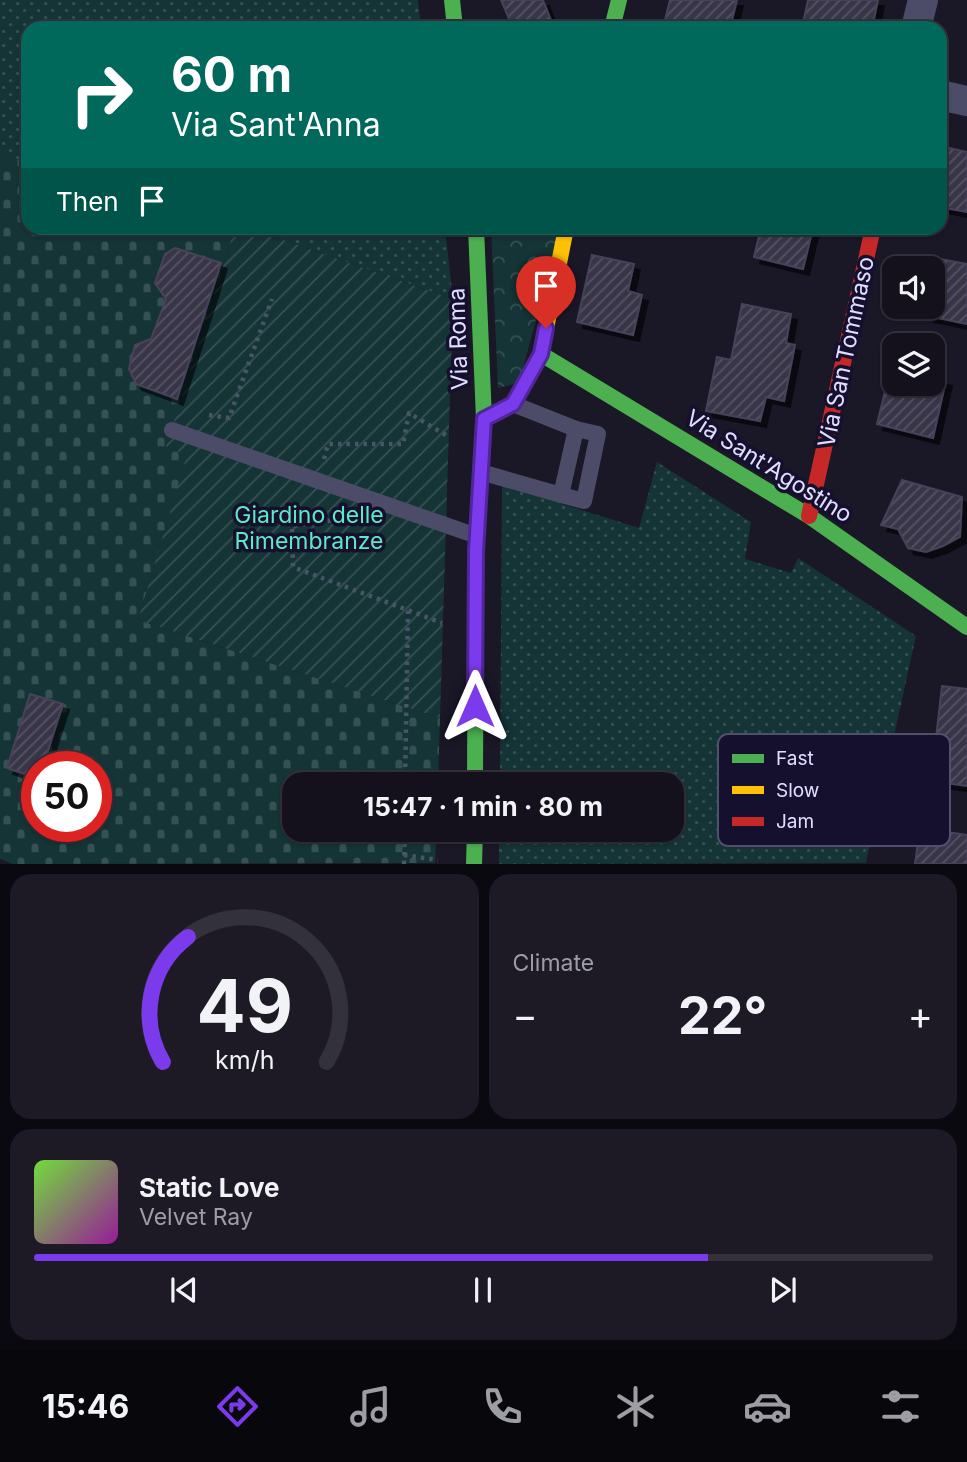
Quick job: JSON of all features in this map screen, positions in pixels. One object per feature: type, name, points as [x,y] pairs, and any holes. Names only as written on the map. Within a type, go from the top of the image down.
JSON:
[{"type":"street","points":[[452,0],[454,21]]},
{"type":"street","points":[[614,21],[619,0]]},
{"type":"street","points":[[918,21],[923,0]]},
{"type":"street","points":[[947,97],[967,101]]},
{"type":"street","name":"Via Roma","points":[[475,772],[477,536],[484,419],[476,235]]},
{"type":"street","points":[[484,419],[513,404],[541,354],[565,235]]},
{"type":"street","name":"Via San Tommaso","points":[[810,516],[871,235]]},
{"type":"street","name":"Via Sant'Agostino","points":[[541,354],[810,516],[967,627]]},
{"type":"street","points":[[474,863],[475,842]]},
{"type":"lane","points":[[481,472],[584,501],[598,434],[576,429],[513,404]]},
{"type":"lane","points":[[561,495],[576,429]]},
{"type":"lane","points":[[172,430],[477,536]]},
{"type":"path","points":[[172,430],[210,415],[229,418],[272,299]]},
{"type":"path","points":[[318,480],[328,444],[403,444],[409,413],[449,437]]},
{"type":"path","points":[[372,499],[372,514],[292,526],[293,566],[444,623]]},
{"type":"path","points":[[405,772],[408,610]]},
{"type":"path","points":[[404,863],[405,842]]},
{"type":"path","points":[[404,855],[443,861]]},
{"type":"green space","points":[[0,0],[418,0],[420,21],[21,21],[21,160],[0,154]]},
{"type":"green space","points":[[0,154],[21,160],[21,235],[233,235],[167,447],[188,454],[138,620],[440,718],[438,772],[282,772],[282,842],[436,842],[435,863],[13,864],[0,859]]},
{"type":"green space","name":"Giardino delle Rimembranze","points":[[233,235],[269,235],[453,299],[440,718],[138,620],[187,455],[166,447]]},
{"type":"green space","points":[[269,235],[446,235],[453,299]]},
{"type":"green space","points":[[491,235],[559,235],[519,383],[498,388]]},
{"type":"green space","points":[[657,462],[751,522],[745,559],[791,573],[798,558],[916,636],[894,734],[718,734],[718,846],[870,846],[866,863],[499,864],[499,842],[684,842],[684,772],[500,772],[502,485],[639,528]]},
{"type":"building","points":[[501,0],[543,0],[551,21],[510,21]]},
{"type":"building","points":[[670,0],[737,0],[732,21],[665,21]]},
{"type":"building","points":[[808,0],[878,0],[874,21],[804,21]]},
{"type":"building","points":[[947,148],[967,152],[967,212],[947,208]]},
{"type":"building","points":[[759,235],[811,235],[803,269],[754,257]]},
{"type":"building","points":[[175,248],[221,263],[177,399],[136,384],[129,369],[135,345],[151,339],[166,299],[155,283],[165,254]]},
{"type":"building","points":[[592,255],[634,264],[628,291],[642,295],[633,335],[577,322]]},
{"type":"building","points":[[945,260],[967,264],[967,324],[943,319],[945,319]]},
{"type":"building","points":[[742,304],[791,314],[786,343],[795,345],[784,401],[766,397],[760,421],[706,411],[717,357],[731,360]]},
{"type":"building","points":[[884,396],[942,396],[933,438],[877,424]]},
{"type":"building","points":[[902,480],[962,497],[960,537],[926,552],[908,548],[898,529],[881,525]]},
{"type":"building","points":[[942,686],[967,689],[967,786],[950,784],[950,734],[936,734]]},
{"type":"building","points":[[30,694],[63,704],[48,751],[21,751],[21,773],[7,768]]},
{"type":"building","points":[[950,832],[967,835],[967,864],[915,864],[918,846],[950,846]]},
{"type":"traffic: fast","points":[[452,0],[454,21]]},
{"type":"traffic: fast","points":[[614,21],[619,0]]},
{"type":"traffic: fast","points":[[475,772],[476,551],[484,419],[476,235]]},
{"type":"traffic: fast","points":[[541,354],[809,516],[967,627]]},
{"type":"traffic: fast","points":[[474,864],[475,842]]},
{"type":"traffic: slow","points":[[484,419],[513,404],[541,354],[565,235]]},
{"type":"traffic: jam","points":[[809,516],[871,235]]},
{"type":"route","points":[[475,706],[476,551],[484,419],[513,404],[541,354],[546,328]]}]
